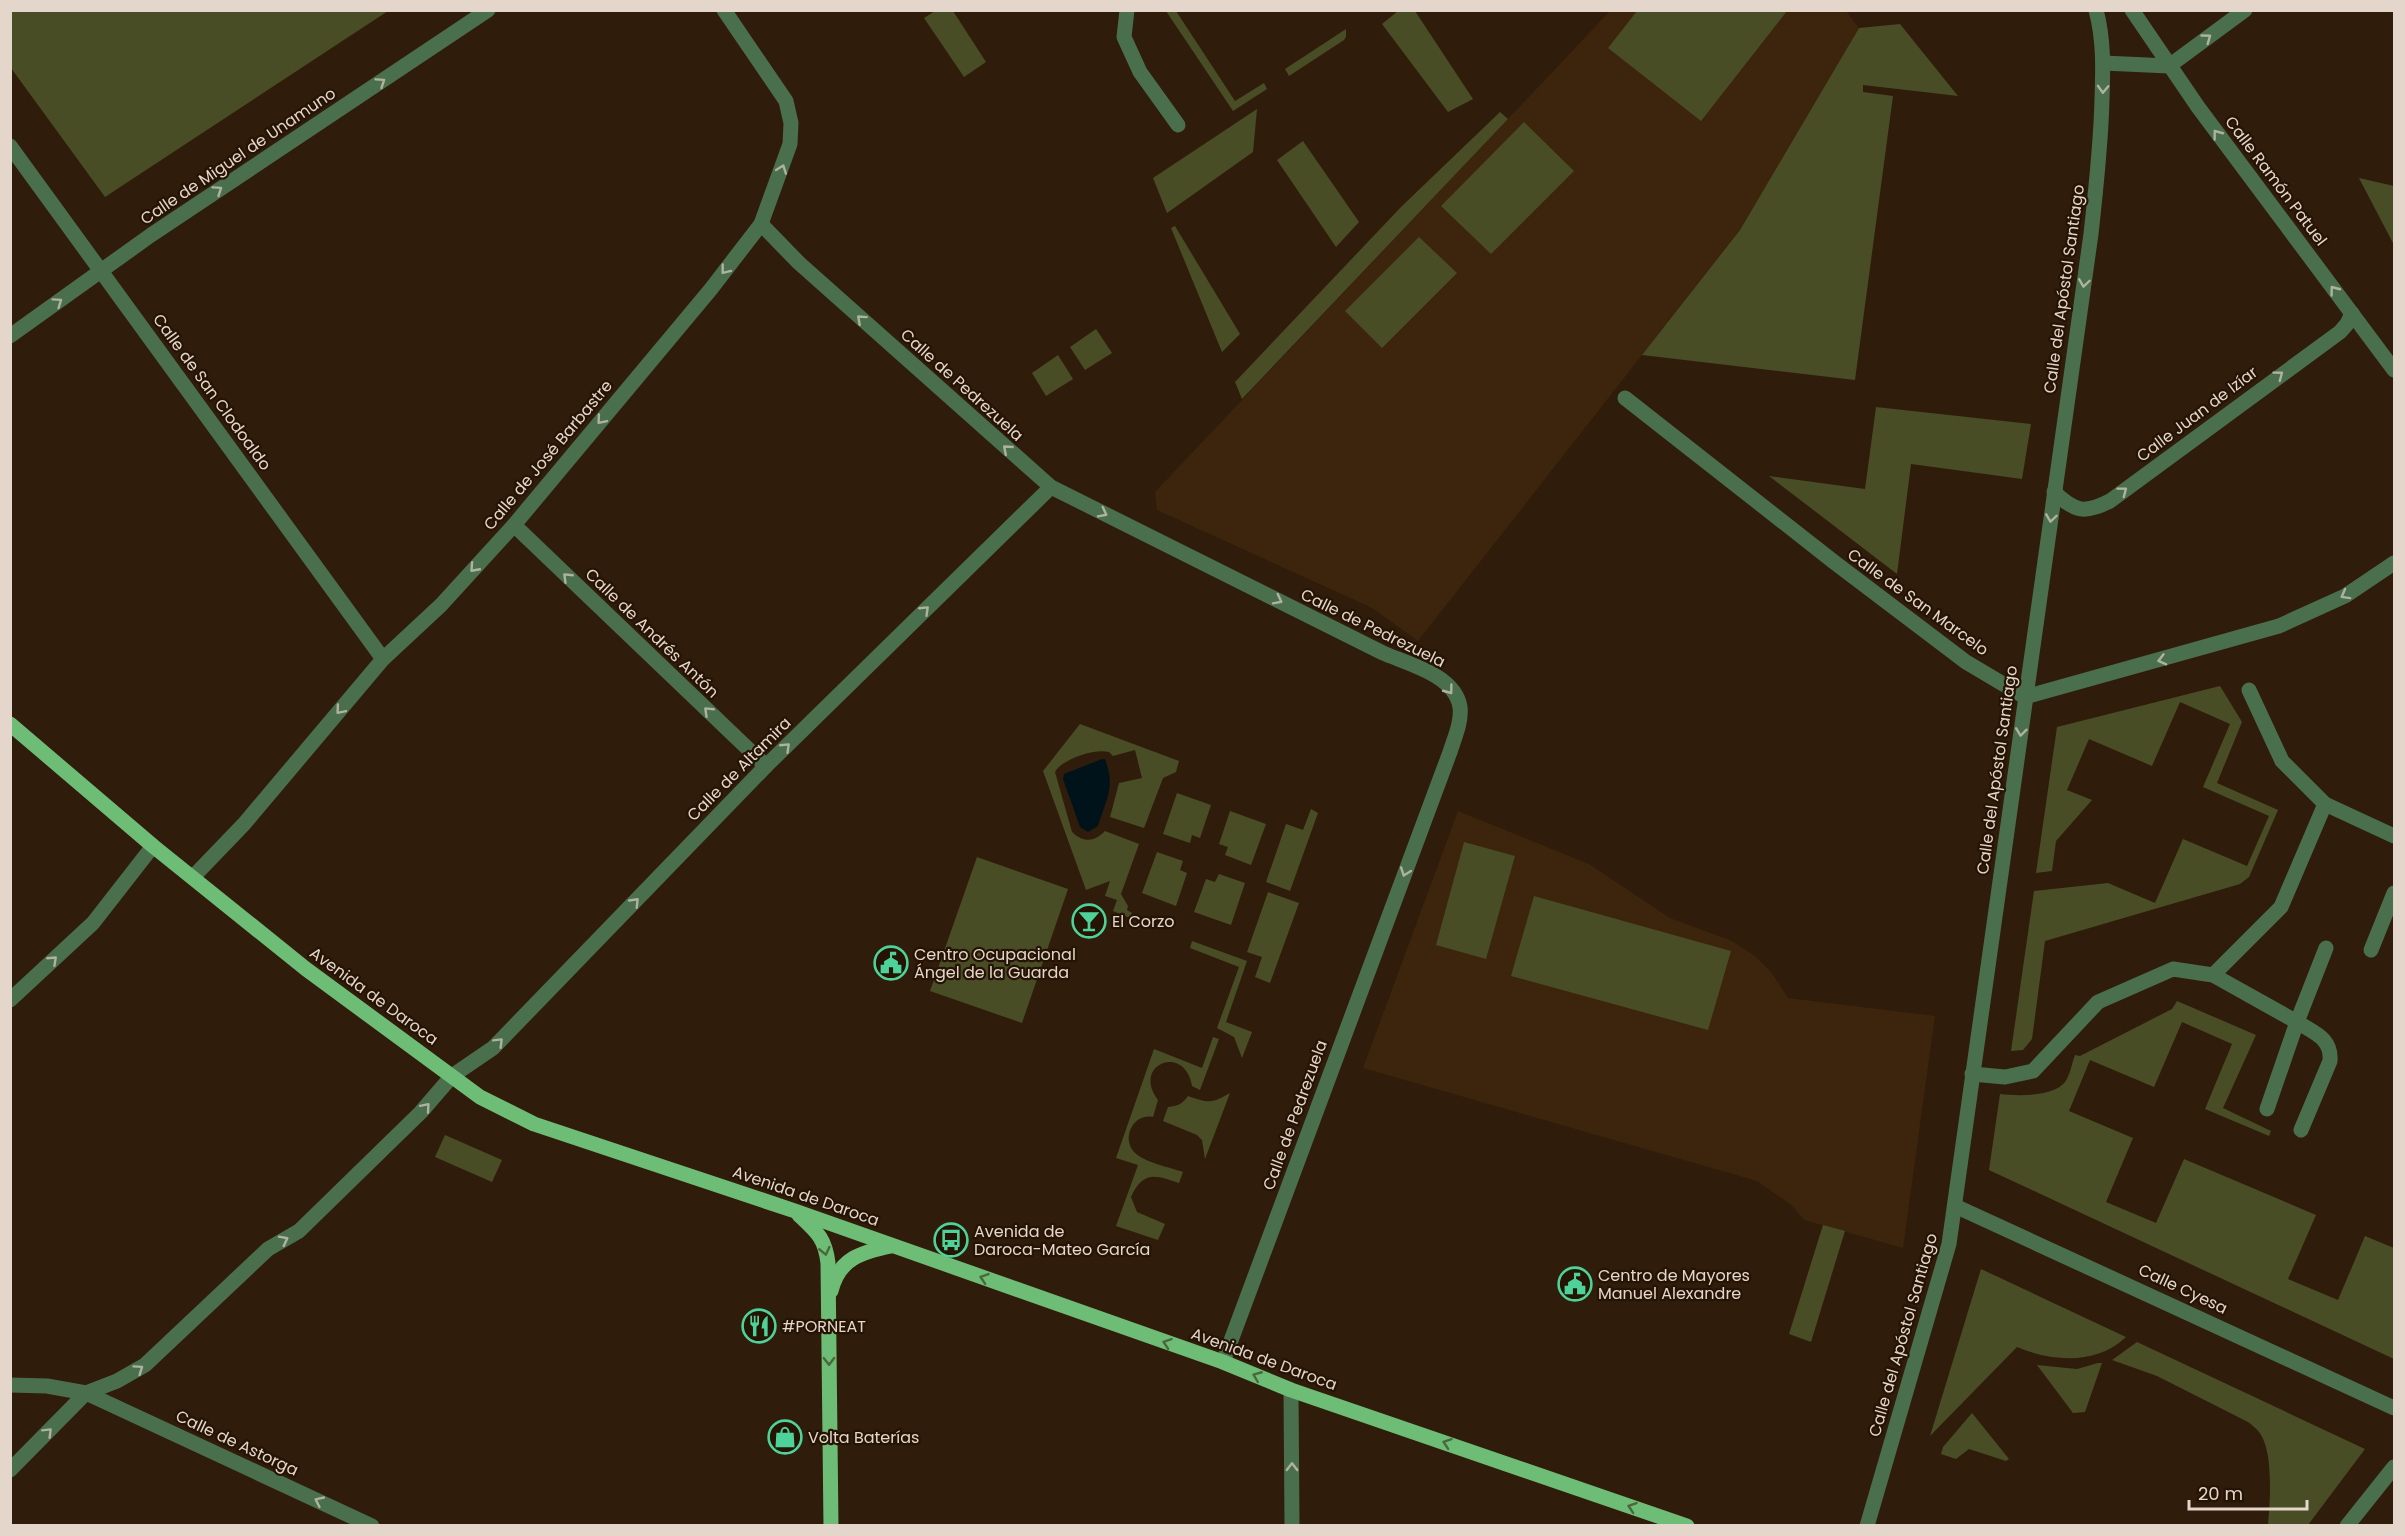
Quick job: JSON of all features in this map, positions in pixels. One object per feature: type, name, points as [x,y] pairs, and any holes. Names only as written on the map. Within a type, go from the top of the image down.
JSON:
[{"type":"main road","name":"Avenida de Daroca","points":[[10,724],[153,846],[306,969],[480,1097],[534,1124],[795,1211],[1222,1362],[1292,1390],[1687,1526]]},
{"type":"main road","points":[[795,1211],[820,1234],[826,1246],[828,1263],[831,1526]]},
{"type":"main road","points":[[828,1302],[841,1268],[850,1260],[866,1251],[892,1246]]},
{"type":"street","name":"Calle de Miguel de Unamuno","points":[[10,336],[151,235],[489,10]]},
{"type":"street","name":"Calle de José Barbastre","points":[[193,877],[244,824],[383,659],[441,604],[514,525],[711,289],[761,224],[790,144],[791,123],[786,101],[724,10]]},
{"type":"street","points":[[1127,10],[1124,37],[1140,72],[1178,125]]},
{"type":"street","name":"Calle del Apóstol Santiago","points":[[1867,1526],[1949,1244],[1955,1206],[2094,212],[2101,146],[2103,63],[2102,30],[2096,10]]},
{"type":"street","name":"Calle Ramón Patuel","points":[[2132,10],[2169,66],[2394,370]]},
{"type":"street","points":[[2103,63],[2169,66],[2245,10]]},
{"type":"street","name":"Calle de San Clodoaldo","points":[[10,146],[383,659]]},
{"type":"street","name":"Calle de Pedrezuela","points":[[761,224],[799,263],[1051,487],[1383,653],[1438,677],[1450,689],[1460,706],[1458,726],[1450,752],[1222,1362]]},
{"type":"street","name":"Calle Juan de Izíar","points":[[2054,492],[2067,504],[2079,508],[2093,510],[2110,501],[2340,332],[2352,313]]},
{"type":"street","name":"Calle de San Marcelo","points":[[1625,398],[1824,555],[1957,654],[2025,697]]},
{"type":"street","name":"Calle de Altamira","points":[[86,1393],[117,1381],[145,1365],[268,1249],[299,1231],[421,1112],[452,1076],[493,1048],[766,766],[1051,487]]},
{"type":"street","name":"Calle de Andrés Antón","points":[[514,525],[766,766]]},
{"type":"street","points":[[2025,697],[2279,626],[2345,596],[2394,563]]},
{"type":"street","points":[[2249,690],[2282,761],[2325,804],[2394,836]]},
{"type":"street","points":[[2212,975],[2281,907],[2325,804]]},
{"type":"street","points":[[10,1000],[93,923],[153,846]]},
{"type":"street","points":[[2371,950],[2394,893]]},
{"type":"street","points":[[2267,1109],[2326,948]]},
{"type":"street","points":[[1972,1074],[2005,1077],[2033,1071],[2098,1002],[2173,969],[2212,975],[2297,1022],[2326,1041],[2331,1050],[2330,1061],[2301,1130]]},
{"type":"street","name":"Calle Cyesa","points":[[1955,1206],[2394,1408]]},
{"type":"street","name":"Calle de Astorga","points":[[10,1385],[47,1386],[86,1393],[372,1526]]},
{"type":"street","points":[[1292,1390],[1292,1526]]},
{"type":"street","points":[[10,1470],[86,1393]]},
{"type":"street","points":[[2347,1526],[2394,1467]]},
{"type":"shaded area","points":[[1610,11],[1846,11],[1859,28],[1740,230],[1418,641],[1372,608],[1157,510],[1155,492]]},
{"type":"shaded area","points":[[1105,759],[1110,778],[1109,793],[1098,826],[1088,832],[1080,827],[1063,779],[1064,774]]},
{"type":"shaded area","points":[[1458,811],[1589,864],[1670,918],[1732,941],[1755,956],[1772,973],[1788,998],[1935,1016],[1903,1248],[1804,1220],[1791,1205],[1757,1181],[1363,1068]]},
{"type":"green space","points":[[10,11],[388,11],[105,197],[11,68]]},
{"type":"green space","points":[[935,11],[953,11],[986,62],[964,77],[924,18]]},
{"type":"green space","points":[[1166,11],[1176,11],[1235,101],[1264,83],[1267,89],[1233,111]]},
{"type":"green space","points":[[1398,11],[1415,11],[1473,99],[1448,112],[1382,24]]},
{"type":"green space","points":[[1637,11],[1787,11],[1701,121],[1608,48]]},
{"type":"green space","points":[[1900,24],[1958,96],[1863,85],[1863,92],[1893,96],[1855,380],[1642,355],[1740,230],[1859,28]]},
{"type":"green space","points":[[1346,29],[1344,40],[1289,76],[1285,69]]},
{"type":"green space","points":[[1257,109],[1253,152],[1167,213],[1153,178]]},
{"type":"green space","points":[[1500,112],[1508,119],[1242,399],[1235,382],[1401,207]]},
{"type":"green space","points":[[1524,122],[1574,171],[1491,254],[1441,206]]},
{"type":"green space","points":[[1303,141],[1359,222],[1336,247],[1277,160]]},
{"type":"green space","points":[[2359,178],[2394,186],[2394,245]]},
{"type":"green space","points":[[1175,226],[1240,334],[1222,352],[1171,228]]},
{"type":"green space","points":[[1419,237],[1457,273],[1382,348],[1345,311]]},
{"type":"green space","points":[[1096,329],[1112,353],[1085,370],[1070,347]]},
{"type":"green space","points":[[1058,355],[1073,379],[1046,396],[1032,373]]},
{"type":"green space","points":[[1876,407],[2031,424],[2022,479],[1911,464],[1897,574],[1769,476],[1865,489]]},
{"type":"green space","points":[[2220,686],[2242,722],[2217,783],[2278,810],[2249,877],[2240,884],[2045,941],[2032,1039],[2023,1050],[2011,1051],[2034,891],[2108,883],[2155,903],[2183,839],[2247,866],[2269,816],[2203,787],[2230,724],[2180,702],[2152,766],[2089,739],[2067,790],[2092,800],[2056,841],[2052,871],[2036,873],[2057,727]]},
{"type":"green space","points":[[1080,724],[1179,761],[1176,772],[1163,778],[1144,828],[1110,817],[1119,783],[1142,778],[1135,750],[1113,756],[1103,751],[1088,753],[1064,763],[1055,772],[1072,832],[1076,836],[1089,840],[1105,831],[1139,844],[1121,894],[1128,906],[1127,910],[1132,913],[1130,918],[1113,911],[1117,900],[1105,896],[1110,881],[1086,890],[1043,771]]},
{"type":"green space","points":[[1177,793],[1211,805],[1200,838],[1192,835],[1190,843],[1163,834]]},
{"type":"green space","points":[[1311,809],[1318,813],[1290,891],[1266,882],[1286,824],[1303,830]]},
{"type":"green space","points":[[1230,811],[1266,824],[1251,865],[1225,855],[1228,847],[1219,844]]},
{"type":"green space","points":[[1464,842],[1515,856],[1486,959],[1436,945]]},
{"type":"green space","points":[[1157,852],[1183,861],[1180,870],[1187,873],[1176,906],[1142,893]]},
{"type":"green space","points":[[977,857],[1068,889],[1022,1023],[930,991]]},
{"type":"green space","points":[[1219,874],[1245,883],[1231,925],[1194,912],[1206,879],[1215,882]]},
{"type":"green space","points":[[1268,892],[1299,903],[1270,983],[1255,977],[1262,957],[1247,952]]},
{"type":"green space","points":[[1534,896],[1731,951],[1708,1030],[1511,976]]},
{"type":"green space","points":[[1192,941],[1247,961],[1226,1022],[1252,1032],[1242,1058],[1234,1037],[1217,1028],[1239,967],[1190,948]]},
{"type":"green space","points":[[2177,1001],[2256,1035],[2223,1108],[2271,1131],[2269,1136],[2205,1109],[2232,1044],[2182,1022],[2154,1087],[2090,1060],[2069,1111],[2133,1138],[2106,1202],[2156,1223],[2184,1159],[2316,1215],[2288,1279],[2338,1300],[2365,1236],[2394,1248],[2394,1359],[1989,1170],[2000,1094],[2044,1093],[2059,1087],[2067,1079],[2075,1055],[2080,1056],[2172,1009]]},
{"type":"green space","points":[[1213,1037],[1219,1039],[1200,1090],[1192,1086],[1187,1073],[1180,1065],[1171,1062],[1162,1063],[1155,1068],[1151,1077],[1151,1087],[1158,1100],[1153,1117],[1146,1117],[1135,1122],[1129,1133],[1130,1146],[1139,1156],[1183,1172],[1179,1183],[1157,1177],[1145,1179],[1140,1182],[1131,1197],[1137,1212],[1165,1224],[1158,1240],[1116,1226],[1138,1165],[1116,1158],[1154,1049],[1202,1068]]},
{"type":"green space","points":[[1230,1093],[1205,1159],[1202,1140],[1197,1135],[1163,1121],[1168,1107],[1180,1104],[1188,1096],[1209,1101]]},
{"type":"green space","points":[[445,1135],[502,1160],[492,1182],[435,1157]]},
{"type":"green space","points":[[1823,1225],[1845,1231],[1811,1342],[1789,1334]]},
{"type":"green space","points":[[1981,1269],[2126,1337],[2102,1352],[2074,1358],[2045,1356],[2017,1347],[1930,1436]]},
{"type":"green space","points":[[2137,1342],[2365,1449],[2308,1525],[2268,1525],[2269,1464],[2264,1441],[2259,1432],[2248,1422],[2157,1376],[2112,1360]]},
{"type":"green space","points":[[2102,1363],[2085,1412],[2073,1413],[2037,1365],[2077,1369]]},
{"type":"green space","points":[[1972,1413],[2009,1459],[2006,1461],[1969,1449],[1956,1459],[1941,1454],[1943,1447]]},
{"type":"place","name":"El Corzo","points":[[1089,921]]},
{"type":"place","name":"Centro Ocupacional Ángel de la Guarda","points":[[891,963]]},
{"type":"place","name":"Avenida de Daroca-Mateo García","points":[[951,1240]]},
{"type":"place","name":"Centro de Mayores Manuel Alexandre","points":[[1575,1284]]},
{"type":"place","name":"#PORNEAT","points":[[759,1326]]},
{"type":"place","name":"Volta Baterías","points":[[785,1437]]}]
